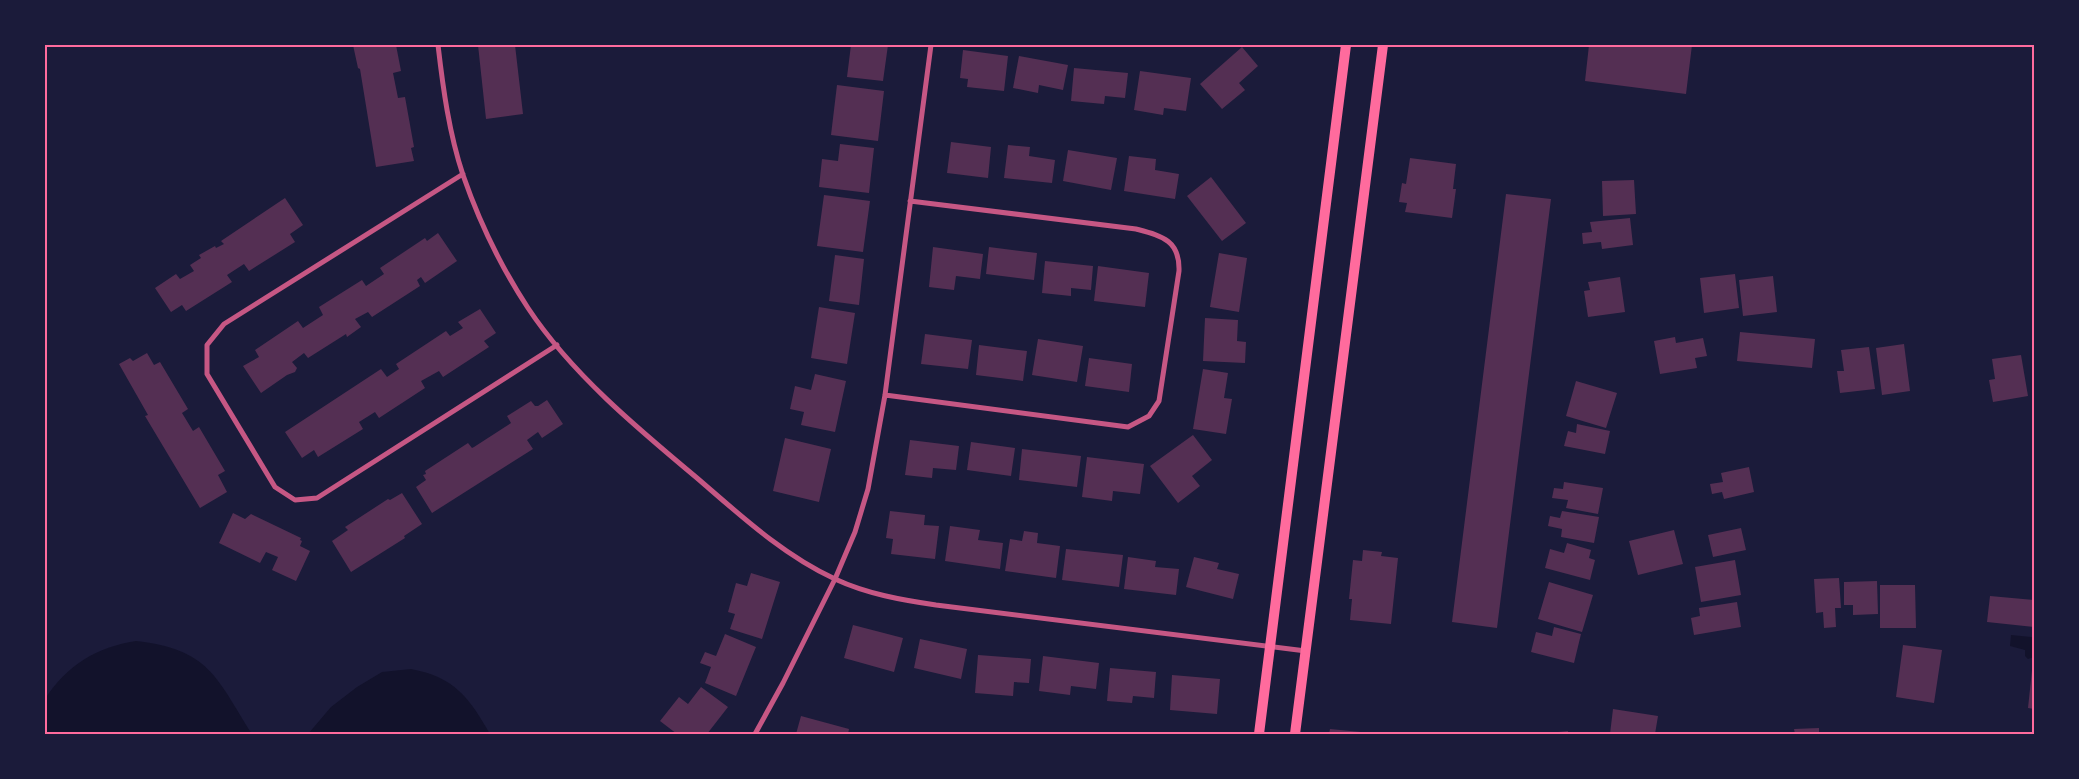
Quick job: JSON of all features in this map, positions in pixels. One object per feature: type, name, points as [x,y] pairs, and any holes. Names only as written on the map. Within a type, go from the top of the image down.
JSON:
[{"type":"main road","points":[[1259,734],[1346,45]]},
{"type":"main road","points":[[1296,734],[1383,45]]},
{"type":"street","points":[[438,45],[443,86],[463,174],[482,222],[505,269],[529,309],[592,384],[658,446],[772,541],[836,580],[888,598],[1271,645],[1306,651]]},
{"type":"street","points":[[755,734],[836,580],[855,532],[868,489],[885,395],[931,45]]},
{"type":"street","points":[[463,174],[224,324],[207,345],[207,374],[275,487],[296,500],[317,498],[557,344]]},
{"type":"street","points":[[885,395],[1128,426],[1149,416],[1159,401],[1171,326],[1179,256],[1174,246],[1165,238],[1136,229],[910,201]]},
{"type":"shaded area","points":[[2011,635],[2034,638],[2034,657],[2028,659],[2025,656],[2025,650],[2010,646]]},
{"type":"shaded area","points":[[136,641],[180,651],[208,669],[219,682],[252,734],[45,734],[45,699],[63,676],[73,667],[96,653]]},
{"type":"shaded area","points":[[411,669],[439,677],[459,691],[475,709],[490,734],[308,734],[331,707],[357,687],[382,672]]},
{"type":"building","points":[[353,45],[396,45],[401,71],[393,73],[398,98],[405,97],[414,147],[411,148],[414,161],[376,167],[360,69],[358,68]]},
{"type":"building","points":[[478,45],[515,45],[523,114],[486,119]]},
{"type":"building","points":[[851,45],[888,45],[883,81],[847,77]]},
{"type":"building","points":[[1589,45],[1692,45],[1686,94],[1585,81]]},
{"type":"building","points":[[1242,47],[1258,66],[1239,83],[1245,90],[1222,109],[1200,84]]},
{"type":"building","points":[[963,50],[1008,56],[1004,91],[967,87],[968,79],[960,78]]},
{"type":"building","points":[[1019,56],[1068,65],[1063,90],[1039,85],[1038,93],[1013,88]]},
{"type":"building","points":[[1074,68],[1128,73],[1125,98],[1105,96],[1104,104],[1071,101]]},
{"type":"building","points":[[1140,71],[1191,78],[1186,111],[1164,108],[1163,115],[1134,110]]},
{"type":"building","points":[[837,85],[884,91],[878,141],[831,135]]},
{"type":"building","points":[[951,142],[991,147],[988,178],[947,173]]},
{"type":"building","points":[[840,144],[874,148],[869,193],[819,187],[822,159],[838,161]]},
{"type":"building","points":[[1008,145],[1030,147],[1029,156],[1055,160],[1052,183],[1004,178]]},
{"type":"building","points":[[1068,150],[1117,158],[1111,190],[1063,181]]},
{"type":"building","points":[[1129,156],[1156,159],[1155,170],[1179,174],[1175,199],[1124,191]]},
{"type":"building","points":[[1410,158],[1456,164],[1453,189],[1456,189],[1452,218],[1405,212],[1407,203],[1399,202],[1402,183],[1406,184]]},
{"type":"building","points":[[1211,177],[1246,223],[1222,241],[1187,196]]},
{"type":"building","points":[[1634,180],[1636,214],[1603,216],[1602,181]]},
{"type":"building","points":[[1506,194],[1551,199],[1497,628],[1452,622]]},
{"type":"building","points":[[824,195],[870,201],[863,252],[817,246]]},
{"type":"building","points":[[285,198],[303,225],[290,234],[295,242],[249,271],[244,264],[227,275],[232,282],[186,311],[182,305],[171,312],[155,288],[176,274],[180,279],[194,271],[190,265],[201,258],[199,255],[215,246],[216,248],[224,244],[221,241]]},
{"type":"building","points":[[1630,218],[1633,245],[1602,249],[1601,242],[1583,244],[1582,233],[1592,232],[1590,222]]},
{"type":"building","points":[[438,233],[457,261],[425,283],[421,277],[417,280],[420,286],[372,317],[368,312],[355,319],[361,327],[347,337],[346,334],[308,358],[304,353],[292,362],[297,368],[295,372],[287,375],[261,393],[243,366],[259,357],[255,350],[298,321],[303,328],[323,315],[319,307],[362,280],[366,286],[384,274],[380,268],[425,238],[427,241]]},
{"type":"building","points":[[933,247],[983,254],[980,279],[956,276],[954,290],[929,287]]},
{"type":"building","points":[[989,247],[1037,253],[1034,280],[986,274]]},
{"type":"building","points":[[1219,253],[1247,258],[1239,312],[1210,307]]},
{"type":"building","points":[[835,255],[864,259],[859,305],[829,301]]},
{"type":"building","points":[[1045,261],[1093,266],[1091,290],[1071,288],[1071,296],[1042,293]]},
{"type":"building","points":[[1098,266],[1149,273],[1145,307],[1094,301]]},
{"type":"building","points":[[1735,274],[1739,308],[1704,313],[1700,278]]},
{"type":"building","points":[[1773,276],[1777,312],[1743,316],[1739,280]]},
{"type":"building","points":[[1620,277],[1625,312],[1588,317],[1584,291],[1590,290],[1588,282]]},
{"type":"building","points":[[819,307],[855,313],[847,364],[811,358]]},
{"type":"building","points":[[480,309],[496,333],[484,341],[489,347],[443,377],[439,371],[421,381],[425,388],[379,418],[375,412],[359,422],[363,429],[318,457],[314,450],[302,458],[285,432],[381,369],[387,377],[399,369],[396,364],[446,331],[450,336],[463,328],[458,322]]},
{"type":"building","points":[[1205,318],[1238,320],[1237,341],[1246,342],[1245,363],[1203,361]]},
{"type":"building","points":[[1740,332],[1815,339],[1812,368],[1737,361]]},
{"type":"building","points":[[925,334],[972,340],[968,369],[921,364]]},
{"type":"building","points":[[1675,337],[1676,343],[1703,338],[1707,356],[1695,358],[1697,368],[1660,374],[1654,341]]},
{"type":"building","points":[[1038,339],[1083,346],[1077,382],[1032,375]]},
{"type":"building","points":[[1904,344],[1910,391],[1882,395],[1876,348]]},
{"type":"building","points":[[979,345],[1027,351],[1023,381],[976,375]]},
{"type":"building","points":[[1869,347],[1875,389],[1840,393],[1837,371],[1844,371],[1841,350]]},
{"type":"building","points":[[147,353],[154,365],[160,362],[188,409],[182,413],[193,431],[199,427],[225,471],[218,475],[227,492],[200,508],[145,416],[148,415],[119,364],[130,358],[133,361]]},
{"type":"building","points":[[2021,355],[2028,396],[1993,402],[1989,380],[1995,379],[1992,359]]},
{"type":"building","points":[[1089,358],[1132,364],[1129,392],[1085,386]]},
{"type":"building","points":[[1203,369],[1228,373],[1224,398],[1232,399],[1226,434],[1193,429]]},
{"type":"building","points":[[815,374],[846,381],[835,432],[801,425],[804,412],[790,409],[795,386],[811,390]]},
{"type":"building","points":[[1576,381],[1617,393],[1606,428],[1566,416]]},
{"type":"building","points":[[547,400],[563,424],[542,438],[538,432],[527,440],[533,449],[432,513],[416,487],[426,480],[423,475],[426,474],[425,471],[468,443],[472,448],[511,423],[507,416],[531,401],[535,406],[538,406]]},
{"type":"building","points":[[1577,424],[1610,431],[1605,454],[1564,446],[1568,431],[1576,433]]},
{"type":"building","points":[[1193,435],[1212,460],[1192,476],[1200,486],[1178,503],[1150,466]]},
{"type":"building","points":[[785,438],[831,449],[819,502],[773,491]]},
{"type":"building","points":[[910,440],[959,446],[956,470],[933,468],[932,478],[905,475]]},
{"type":"building","points":[[971,442],[1015,448],[1011,476],[967,470]]},
{"type":"building","points":[[1022,449],[1081,456],[1077,487],[1019,480]]},
{"type":"building","points":[[1087,457],[1144,464],[1140,494],[1113,491],[1112,501],[1082,497]]},
{"type":"building","points":[[1749,467],[1754,492],[1724,499],[1722,492],[1712,494],[1710,484],[1723,482],[1721,473]]},
{"type":"building","points":[[1564,482],[1603,488],[1598,514],[1566,508],[1568,500],[1552,498],[1554,488],[1563,489]]},
{"type":"building","points":[[402,493],[422,524],[404,536],[405,538],[351,572],[332,541],[348,530],[345,527],[388,499],[390,500]]},
{"type":"building","points":[[890,511],[925,515],[924,525],[939,526],[935,559],[891,554],[893,539],[886,538]]},
{"type":"building","points":[[1562,511],[1599,517],[1594,543],[1561,537],[1562,529],[1548,526],[1550,516],[1560,518]]},
{"type":"building","points":[[233,513],[245,519],[251,514],[301,538],[300,546],[310,551],[296,581],[272,570],[278,557],[266,552],[260,563],[219,543]]},
{"type":"building","points":[[950,526],[980,530],[978,540],[1003,543],[1000,569],[945,561]]},
{"type":"building","points":[[1741,528],[1746,550],[1713,557],[1708,535]]},
{"type":"building","points":[[1674,530],[1683,564],[1638,575],[1629,541]]},
{"type":"building","points":[[1024,531],[1038,533],[1037,543],[1060,546],[1056,578],[1005,571],[1010,539],[1022,541]]},
{"type":"building","points":[[1567,543],[1591,550],[1589,558],[1595,560],[1590,580],[1545,568],[1550,549],[1564,553]]},
{"type":"building","points":[[1066,549],[1123,555],[1119,587],[1062,580]]},
{"type":"building","points":[[1363,550],[1382,552],[1381,556],[1398,558],[1391,624],[1350,620],[1352,599],[1349,599],[1353,560],[1362,561]]},
{"type":"building","points":[[1128,557],[1156,561],[1155,567],[1179,569],[1176,595],[1124,589]]},
{"type":"building","points":[[1194,557],[1219,563],[1217,569],[1239,574],[1233,599],[1186,587]]},
{"type":"building","points":[[1735,560],[1741,595],[1701,602],[1695,567]]},
{"type":"building","points":[[751,573],[780,582],[762,639],[730,629],[735,614],[728,612],[736,583],[747,586]]},
{"type":"building","points":[[1839,578],[1841,608],[1835,608],[1836,627],[1824,628],[1823,612],[1816,613],[1814,579]]},
{"type":"building","points":[[1877,581],[1878,614],[1853,615],[1853,605],[1844,605],[1844,582]]},
{"type":"building","points":[[1549,582],[1593,595],[1582,632],[1538,619]]},
{"type":"building","points":[[1880,585],[1915,585],[1916,628],[1880,628]]},
{"type":"building","points":[[1990,596],[2034,600],[2034,627],[1987,622]]},
{"type":"building","points":[[1737,602],[1741,627],[1694,635],[1691,618],[1700,616],[1699,608]]},
{"type":"building","points":[[853,625],[903,638],[894,672],[844,658]]},
{"type":"building","points":[[1554,627],[1581,634],[1574,663],[1531,652],[1536,632],[1552,636]]},
{"type":"building","points":[[725,634],[756,647],[736,696],[705,683],[711,667],[700,663],[705,652],[716,656]]},
{"type":"building","points":[[920,639],[967,649],[961,679],[914,668]]},
{"type":"building","points":[[1903,645],[1942,650],[1934,703],[1896,697]]},
{"type":"building","points":[[978,655],[1031,659],[1029,683],[1014,682],[1013,696],[975,693]]},
{"type":"building","points":[[1043,656],[1099,663],[1096,689],[1071,686],[1070,695],[1039,691]]},
{"type":"building","points":[[1110,668],[1156,672],[1154,698],[1133,696],[1132,703],[1107,701]]},
{"type":"building","points":[[2032,670],[2034,670],[2034,709],[2028,708]]},
{"type":"building","points":[[1172,675],[1220,679],[1217,714],[1170,710]]},
{"type":"building","points":[[701,687],[728,707],[707,734],[677,734],[660,721],[679,697],[688,704]]},
{"type":"building","points":[[1613,709],[1658,716],[1655,734],[1610,734]]},
{"type":"building","points":[[801,716],[849,729],[848,734],[796,734]]},
{"type":"building","points":[[1819,728],[1819,734],[1795,734],[1794,729]]},
{"type":"building","points":[[1330,729],[1371,733],[1371,734],[1329,734]]},
{"type":"building","points":[[1568,731],[1568,734],[1548,734],[1548,733]]}]
